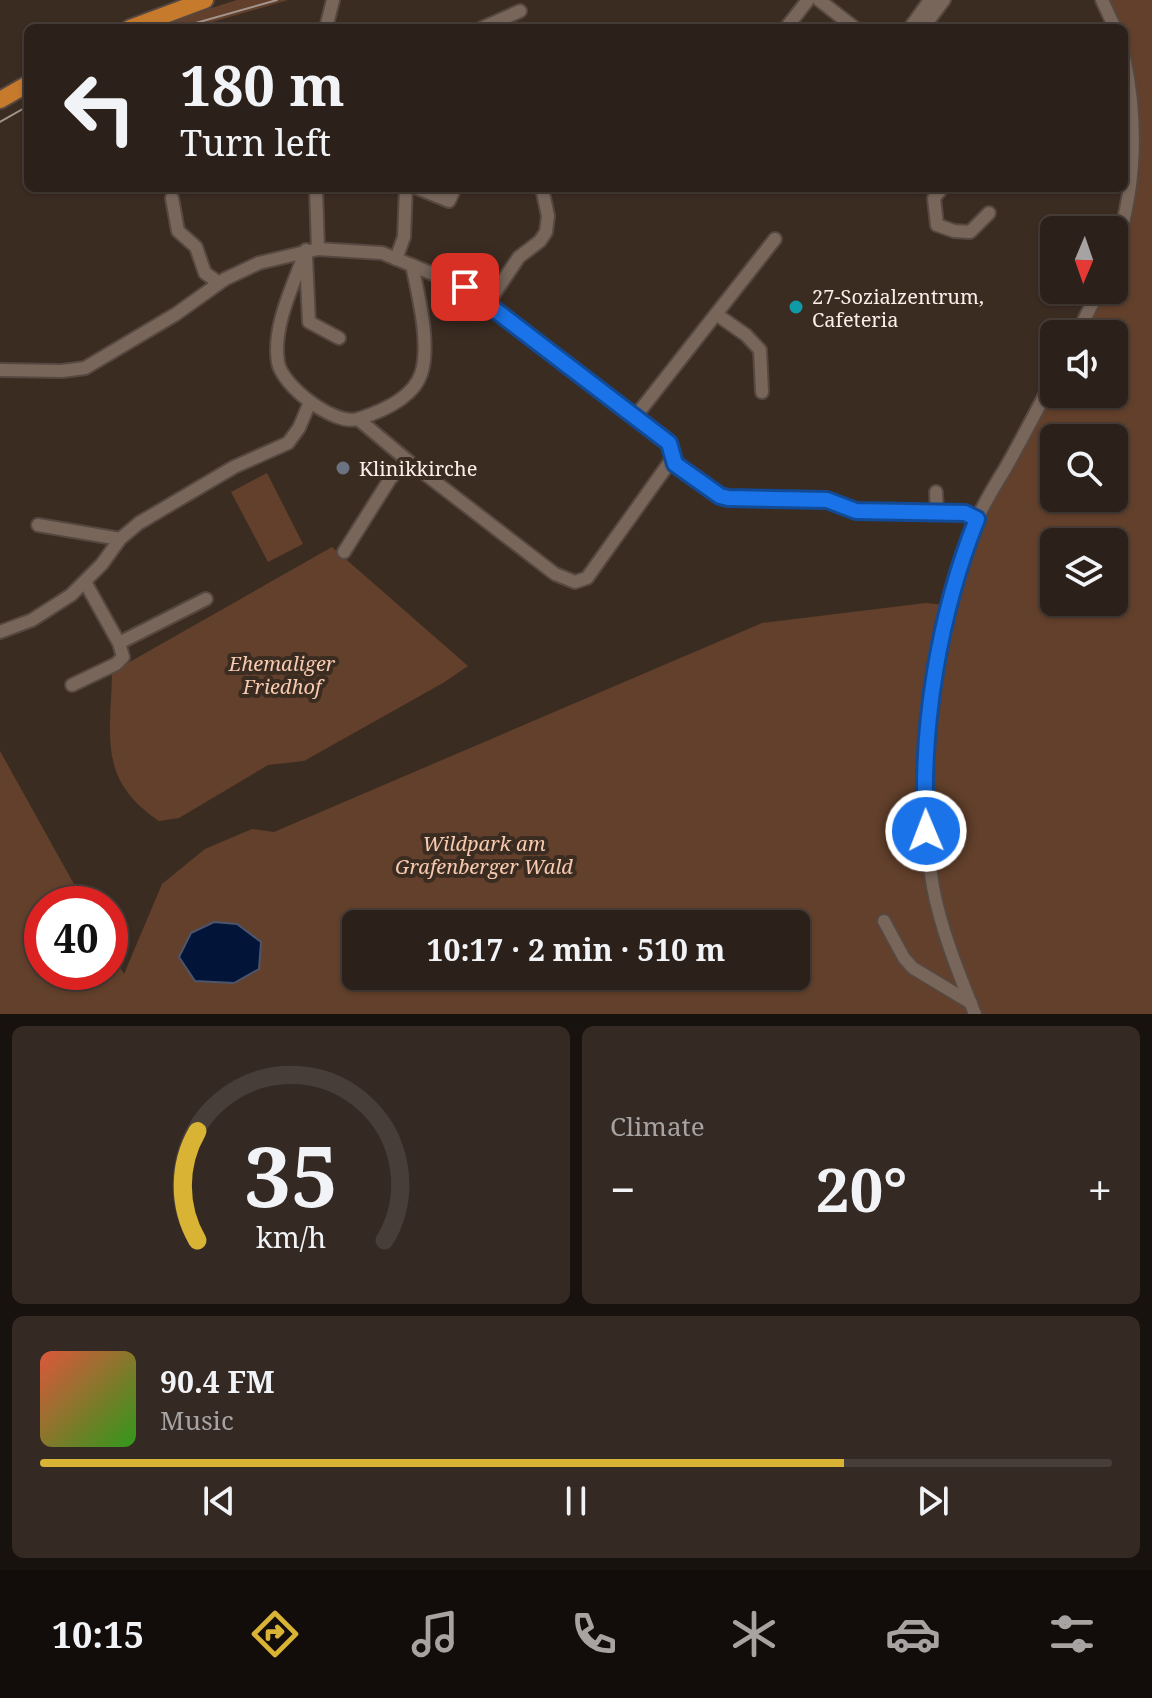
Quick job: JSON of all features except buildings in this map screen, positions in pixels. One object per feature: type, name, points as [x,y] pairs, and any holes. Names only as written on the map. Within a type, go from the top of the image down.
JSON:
[{"type":"main road","points":[[141,24],[205,0]]},
{"type":"main road","points":[[0,100],[24,86]]},
{"type":"street","points":[[327,24],[333,0]]},
{"type":"street","points":[[789,24],[808,0]]},
{"type":"street","points":[[819,0],[850,24]]},
{"type":"street","points":[[913,24],[930,0]]},
{"type":"street","points":[[926,24],[944,0]]},
{"type":"street","points":[[1102,0],[1113,24]]},
{"type":"street","points":[[491,24],[520,11]]},
{"type":"street","points":[[1128,79],[1133,107],[1133,148],[1128,187]]},
{"type":"street","points":[[316,192],[309,322],[339,338]]},
{"type":"street","points":[[396,259],[404,237],[406,192]]},
{"type":"street","points":[[427,192],[449,201],[453,192]]},
{"type":"street","points":[[488,303],[519,257],[540,241],[546,232],[548,216],[543,192]]},
{"type":"street","points":[[939,192],[934,198],[937,225],[970,232],[989,213]]},
{"type":"street","points":[[1124,216],[1127,192]]},
{"type":"street","points":[[172,198],[178,231],[196,247],[205,273],[219,283]]},
{"type":"street","points":[[635,417],[775,239]]},
{"type":"street","points":[[312,249],[280,325],[277,361],[286,382],[310,402],[329,412],[358,419],[555,574],[575,582],[587,578],[672,459]]},
{"type":"street","points":[[0,370],[62,371],[85,368],[174,316],[219,283],[259,263],[312,249],[382,253],[465,287],[488,303],[569,369],[669,443],[675,464],[704,486],[728,498],[822,499],[856,511],[965,513],[977,519]]},
{"type":"street","points":[[358,419],[406,396],[422,371],[423,340],[412,265]]},
{"type":"street","points":[[716,314],[746,335],[760,350],[762,392]]},
{"type":"street","points":[[0,632],[48,611],[85,582],[120,539],[139,523],[234,467],[288,443],[299,428],[310,402]]},
{"type":"street","points":[[973,1009],[934,890],[924,807],[928,744],[940,647],[956,581],[977,519],[1040,404]]},
{"type":"street","points":[[344,552],[390,479],[407,460]]},
{"type":"street","points":[[936,492],[937,512]]},
{"type":"street","points":[[38,525],[120,539]]},
{"type":"street","points":[[72,685],[121,660],[123,654],[85,582]]},
{"type":"street","points":[[119,643],[206,599]]},
{"type":"street","points":[[884,921],[904,958],[913,968],[973,1009]]},
{"type":"green space","points":[[237,0],[288,0],[206,24],[161,24]]},
{"type":"green space","name":"Wildpark am Grafenberger Wald","points":[[1105,0],[1152,0],[1152,1014],[0,1014],[0,751],[75,886],[24,886],[24,990],[128,990],[128,965],[162,884],[205,849],[252,829],[274,832],[762,623],[926,603],[953,606],[977,534],[1042,408],[1128,408],[1128,320],[1088,320],[1095,304],[1128,304],[1132,75],[1128,60],[1128,24],[1116,24]],"holes":[[[214,922],[237,924],[261,942],[179,956],[191,933]]]},
{"type":"green space","points":[[267,473],[303,544],[268,562],[231,492]]},
{"type":"green space","name":"Ehemaliger Friedhof","points":[[332,547],[468,666],[304,761],[268,765],[179,818],[159,821],[125,789],[117,773],[110,737],[112,672]]},
{"type":"water","points":[[214,922],[237,924],[261,942],[259,969],[234,983],[195,981],[179,957],[191,933]]},
{"type":"tram line","points":[[192,24],[277,0]]},
{"type":"tram line","points":[[0,122],[24,108]]},
{"type":"place","name":"27-Sozialzentrum, Cafeteria","points":[[796,307]]},
{"type":"place","name":"Klinikkirche","points":[[343,468]]},
{"type":"route","points":[[465,287],[669,443],[673,462],[720,496],[827,500],[856,511],[965,513],[977,519],[956,581],[940,647],[927,755],[926,831]]}]
